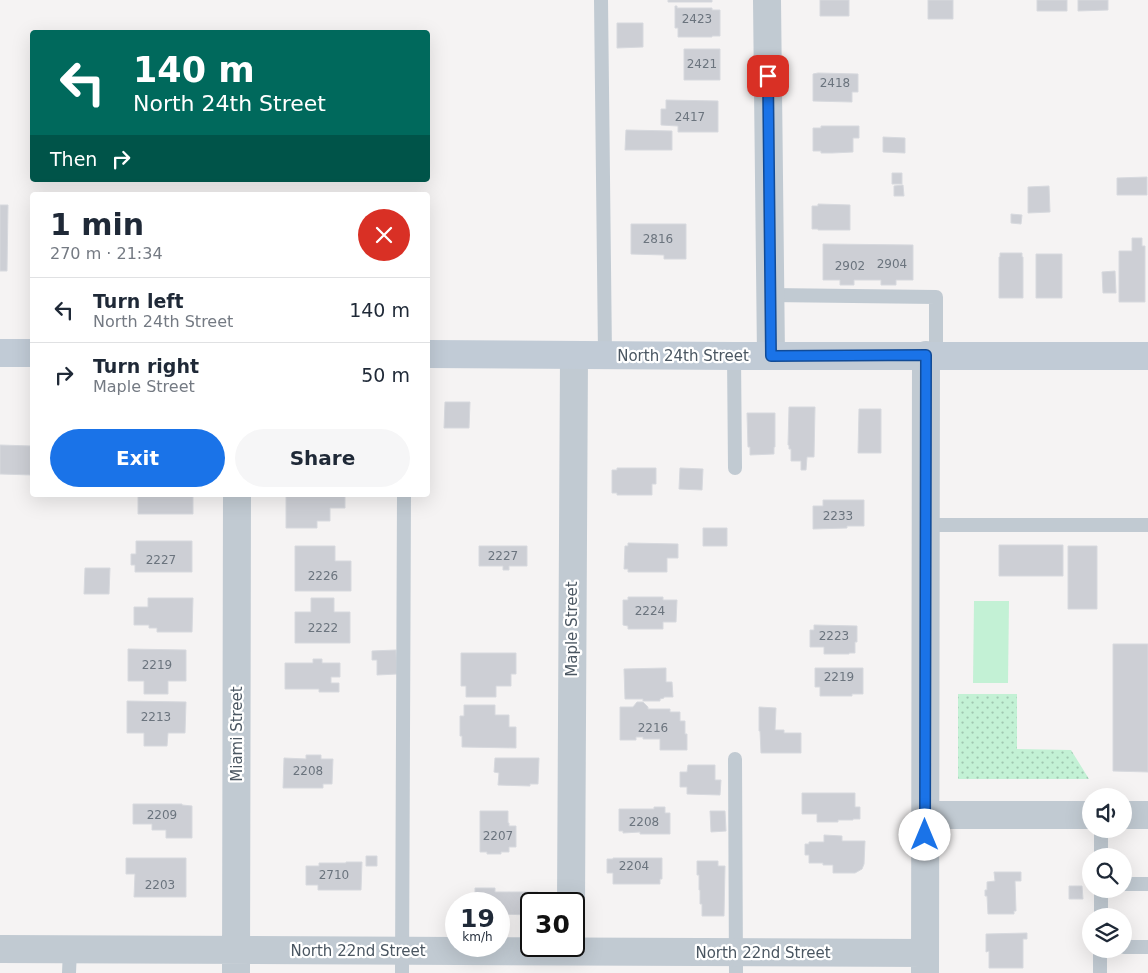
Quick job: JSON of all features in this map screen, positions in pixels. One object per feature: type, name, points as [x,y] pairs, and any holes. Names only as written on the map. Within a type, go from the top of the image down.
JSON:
[{"type":"main road","points":[[0,353],[30,354]]},
{"type":"main road","name":"North 24th Street","points":[[430,354],[1148,356]]},
{"type":"street","points":[[767,0],[771,356]]},
{"type":"street","name":"Maple Street","points":[[571,892],[574,355]]},
{"type":"street","points":[[925,963],[926,524],[931,355]]},
{"type":"street","name":"Miami Street","points":[[236,962],[237,497]]},
{"type":"street","points":[[925,815],[1082,815]]},
{"type":"street","points":[[1132,815],[1148,815]]},
{"type":"street","name":"North 22nd Street","points":[[0,949],[70,961],[403,962],[570,957],[736,963],[925,963]]},
{"type":"lane","points":[[601,0],[605,355]]},
{"type":"lane","points":[[770,295],[936,297],[931,355]]},
{"type":"lane","points":[[734,356],[734,468]]},
{"type":"lane","points":[[403,962],[404,497]]},
{"type":"lane","points":[[926,524],[1148,525]]},
{"type":"lane","points":[[735,759],[736,963]]},
{"type":"lane","points":[[1132,884],[1148,884]]},
{"type":"lane","points":[[1132,947],[1148,947]]},
{"type":"lane","points":[[1100,958],[1100,973]]},
{"type":"green space","points":[[974,601],[1009,601],[1008,683],[973,683]]},
{"type":"green space","points":[[958,694],[1017,694],[1017,749],[1071,750],[1089,779],[958,779]]},
{"type":"building","points":[[668,0],[712,0],[712,2],[668,2]]},
{"type":"building","points":[[820,0],[849,0],[849,16],[820,16]]},
{"type":"building","points":[[928,0],[953,0],[953,19],[928,19]]},
{"type":"building","points":[[1037,0],[1067,0],[1067,11],[1037,11]]},
{"type":"building","points":[[1078,0],[1108,0],[1108,10],[1078,11]]},
{"type":"building","points":[[675,6],[677,8],[712,8],[712,10],[720,10],[720,36],[678,37],[678,28],[675,28]]},
{"type":"building","points":[[617,23],[643,23],[643,47],[617,48]]},
{"type":"building","points":[[684,49],[720,49],[720,80],[684,80]]},
{"type":"building","points":[[813,74],[858,74],[858,92],[852,92],[852,102],[813,101]]},
{"type":"building","points":[[666,100],[718,101],[718,132],[678,132],[678,126],[661,125],[661,109],[666,109]]},
{"type":"building","points":[[821,126],[859,126],[859,138],[853,138],[853,152],[821,153],[821,151],[813,151],[813,128],[821,128]]},
{"type":"building","points":[[626,130],[672,131],[672,150],[625,150]]},
{"type":"building","points":[[883,137],[905,138],[905,153],[883,152]]},
{"type":"building","points":[[892,173],[902,173],[902,184],[892,184]]},
{"type":"building","points":[[1147,177],[1147,195],[1117,195],[1117,178]]},
{"type":"building","points":[[903,185],[904,196],[894,196],[894,186]]},
{"type":"building","points":[[1049,186],[1050,212],[1028,213],[1028,187]]},
{"type":"building","points":[[818,204],[850,205],[850,230],[812,229],[812,206],[818,206]]},
{"type":"building","points":[[0,205],[8,205],[7,271],[0,271]]},
{"type":"building","points":[[1011,214],[1022,215],[1021,224],[1011,223]]},
{"type":"building","points":[[631,224],[686,224],[686,259],[664,259],[664,255],[631,254]]},
{"type":"building","points":[[1132,238],[1142,238],[1142,246],[1145,246],[1145,302],[1119,302],[1119,251],[1132,251]]},
{"type":"building","points":[[823,244],[913,245],[913,280],[896,280],[896,285],[881,285],[881,280],[854,280],[854,285],[840,285],[840,280],[823,280]]},
{"type":"building","points":[[1000,253],[1022,253],[1023,298],[999,298]]},
{"type":"building","points":[[1036,254],[1062,254],[1062,298],[1036,298]]},
{"type":"building","points":[[1115,271],[1116,293],[1103,293],[1102,272]]},
{"type":"building","points":[[445,402],[470,402],[469,428],[444,428]]},
{"type":"building","points":[[789,407],[815,407],[814,457],[807,457],[806,470],[801,470],[801,461],[791,461],[791,449],[789,449],[788,445]]},
{"type":"building","points":[[859,409],[881,409],[881,453],[858,453]]},
{"type":"building","points":[[747,413],[775,413],[774,454],[750,455]]},
{"type":"building","points":[[0,445],[30,446],[30,475],[0,474]]},
{"type":"building","points":[[617,468],[656,468],[656,484],[652,484],[652,495],[617,495],[617,493],[612,493],[612,470],[617,470]]},
{"type":"building","points":[[680,468],[703,469],[702,490],[679,489]]},
{"type":"building","points":[[138,497],[193,497],[193,514],[138,514]]},
{"type":"building","points":[[286,497],[345,497],[345,508],[330,508],[330,521],[317,521],[317,528],[286,528]]},
{"type":"building","points":[[823,500],[864,500],[864,526],[813,529],[813,506],[823,506]]},
{"type":"building","points":[[703,528],[727,528],[727,546],[703,546]]},
{"type":"building","points":[[136,541],[192,541],[192,572],[135,572],[135,565],[131,565],[131,554],[136,554]]},
{"type":"building","points":[[628,543],[678,544],[678,558],[667,558],[667,572],[628,572],[628,569],[624,569],[625,546],[628,546]]},
{"type":"building","points":[[999,545],[1063,545],[1063,576],[999,576]]},
{"type":"building","points":[[295,546],[335,546],[335,561],[351,561],[351,591],[295,591]]},
{"type":"building","points":[[479,546],[527,546],[527,566],[509,566],[509,570],[503,570],[503,566],[479,566]]},
{"type":"building","points":[[1068,546],[1097,546],[1097,609],[1068,609]]},
{"type":"building","points":[[85,568],[110,568],[109,594],[84,594]]},
{"type":"building","points":[[628,597],[663,597],[663,600],[677,600],[676,622],[663,622],[663,629],[628,629],[628,626],[623,625],[623,600],[628,600]]},
{"type":"building","points":[[148,598],[193,598],[192,632],[157,632],[157,628],[149,628],[149,625],[134,625],[134,607],[148,607]]},
{"type":"building","points":[[311,598],[334,598],[334,612],[350,612],[350,643],[295,643],[295,612],[311,612]]},
{"type":"building","points":[[814,625],[857,626],[855,653],[824,654],[824,647],[810,647],[810,630],[814,630]]},
{"type":"building","points":[[1113,644],[1148,644],[1148,772],[1113,771]]},
{"type":"building","points":[[128,649],[186,650],[186,681],[168,681],[168,694],[144,694],[144,681],[128,681]]},
{"type":"building","points":[[396,650],[397,674],[377,675],[377,660],[372,660],[372,651]]},
{"type":"building","points":[[461,653],[516,653],[516,674],[511,674],[511,686],[496,686],[496,697],[466,697],[466,686],[461,686]]},
{"type":"building","points":[[313,659],[322,659],[322,663],[340,663],[340,677],[331,677],[331,683],[339,683],[339,692],[319,692],[319,689],[285,689],[285,663],[313,663]]},
{"type":"building","points":[[666,668],[666,682],[672,682],[673,697],[664,697],[660,701],[625,699],[624,669]]},
{"type":"building","points":[[815,668],[863,668],[863,694],[820,696],[820,687],[815,687]]},
{"type":"building","points":[[127,701],[186,702],[185,733],[168,733],[167,746],[144,746],[144,733],[127,733]]},
{"type":"building","points":[[637,702],[643,702],[648,709],[670,709],[670,712],[680,712],[680,721],[685,721],[687,750],[660,750],[660,739],[636,737],[636,740],[620,740],[620,707],[633,707]]},
{"type":"building","points":[[464,705],[495,705],[495,715],[509,715],[509,727],[516,727],[516,748],[462,747],[460,716],[464,716]]},
{"type":"building","points":[[759,707],[776,708],[775,730],[784,730],[784,733],[801,733],[801,753],[761,753]]},
{"type":"building","points":[[306,755],[321,755],[321,759],[333,759],[332,784],[323,784],[323,788],[283,788],[284,758],[306,759]]},
{"type":"building","points":[[495,758],[539,758],[538,784],[530,784],[530,786],[498,785],[499,773],[494,772]]},
{"type":"building","points":[[688,765],[715,765],[715,780],[721,780],[720,795],[687,794],[687,787],[680,787],[680,772],[687,772]]},
{"type":"building","points":[[802,793],[855,793],[855,807],[860,807],[860,819],[817,822],[817,814],[802,814]]},
{"type":"building","points":[[133,804],[182,804],[192,806],[192,838],[166,838],[166,830],[152,830],[152,824],[133,824]]},
{"type":"building","points":[[654,807],[665,807],[665,813],[670,813],[670,834],[623,833],[623,831],[619,831],[619,809],[654,809]]},
{"type":"building","points":[[480,811],[508,811],[509,826],[516,826],[516,847],[509,847],[509,852],[501,852],[501,854],[480,852]]},
{"type":"building","points":[[710,811],[725,811],[726,831],[711,832]]},
{"type":"building","points":[[824,835],[842,836],[842,841],[865,841],[862,869],[855,873],[833,873],[833,865],[809,863],[809,855],[805,855],[805,844],[809,844],[809,842],[824,842]]},
{"type":"building","points":[[366,856],[377,856],[377,866],[366,866]]},
{"type":"building","points":[[126,858],[186,858],[186,897],[134,897],[135,874],[126,874]]},
{"type":"building","points":[[662,858],[662,879],[660,879],[660,884],[613,884],[613,873],[607,873],[607,859]]},
{"type":"building","points":[[697,861],[718,861],[718,866],[725,866],[724,916],[702,916]]},
{"type":"building","points":[[362,862],[361,890],[318,890],[318,885],[306,885],[306,866],[319,866],[319,863]]},
{"type":"building","points":[[994,872],[1021,872],[1021,881],[1015,881],[1016,911],[1014,911],[1014,914],[988,914],[985,890],[987,890],[987,882],[995,881]]},
{"type":"building","points":[[1069,886],[1082,886],[1083,899],[1069,899]]},
{"type":"building","points":[[475,888],[495,888],[495,892],[475,892]]},
{"type":"building","points":[[510,892],[520,892],[520,915],[510,914]]},
{"type":"building","points":[[1027,933],[1027,939],[1023,939],[1023,968],[989,968],[989,951],[986,952],[986,934]]},
{"type":"route","points":[[768,76],[771,356],[926,355],[925,835]]}]
